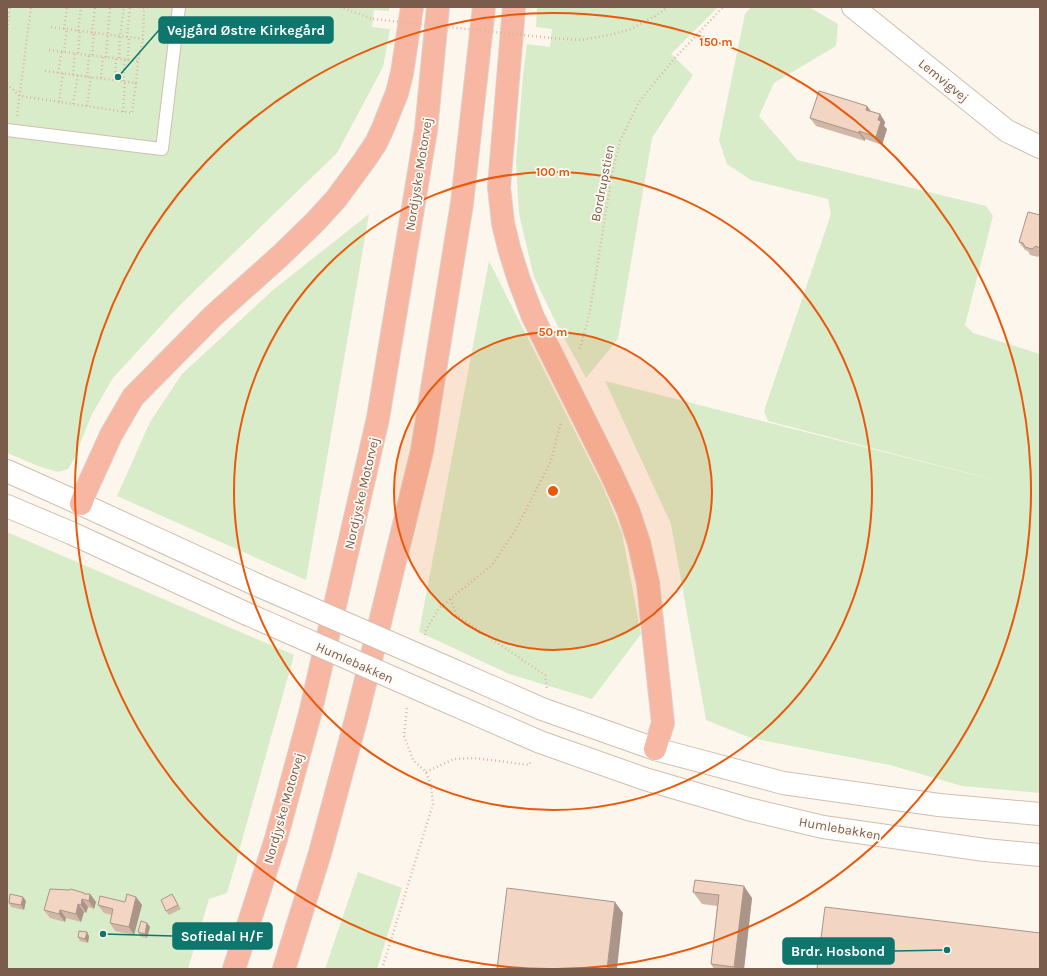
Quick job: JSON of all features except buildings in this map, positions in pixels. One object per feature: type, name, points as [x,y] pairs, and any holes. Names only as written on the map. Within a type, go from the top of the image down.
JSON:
[{"type":"highway","points":[[81,504],[111,435],[133,397],[213,316],[280,256],[315,222],[336,199],[376,143],[397,93],[402,73],[412,7]]},
{"type":"highway","name":"Nordjyske Motorvej","points":[[234,969],[276,839],[310,714],[378,418],[426,130],[438,7]]},
{"type":"highway","points":[[284,969],[320,853],[357,716],[422,451],[462,203],[484,7]]},
{"type":"highway","points":[[514,7],[499,187],[503,223],[519,280],[534,316],[626,503],[638,543],[648,583],[663,723],[655,749]]},
{"type":"street","name":"Lemvigvej","points":[[853,7],[1007,130],[1040,147]]},
{"type":"street","points":[[7,471],[255,584],[446,668],[542,709],[655,749],[782,783],[940,805],[1040,814]]},
{"type":"street","points":[[71,533],[81,504]]},
{"type":"street","name":"Humlebakken","points":[[7,506],[71,533],[247,614],[540,742],[645,779],[748,809],[823,827],[985,850],[1040,855]]},
{"type":"street","points":[[645,779],[655,749]]},
{"type":"lane","points":[[11,130],[162,149],[179,7]]},
{"type":"path","points":[[7,33],[10,7]]},
{"type":"path","points":[[11,130],[20,96],[31,7]]},
{"type":"path","points":[[58,73],[63,52],[67,7]]},
{"type":"path","points":[[73,75],[81,7]]},
{"type":"path","points":[[87,106],[95,7]]},
{"type":"path","points":[[101,78],[110,7]]},
{"type":"path","points":[[115,80],[124,7]]},
{"type":"path","points":[[123,112],[130,7]]},
{"type":"path","points":[[7,84],[20,96],[132,113],[138,61],[143,39],[144,7],[139,7]]},
{"type":"path","points":[[340,7],[373,19],[581,40],[610,35],[631,29],[668,7]]},
{"type":"path","name":"Bordrupstien","points":[[580,349],[590,311],[612,174],[620,141],[639,102],[674,59],[723,7]]},
{"type":"path","points":[[51,27],[143,39]]},
{"type":"path","points":[[49,50],[138,61]]},
{"type":"path","points":[[45,71],[136,83]]},
{"type":"path","points":[[59,102],[63,73]]},
{"type":"path","points":[[74,104],[78,75]]},
{"type":"path","points":[[451,599],[456,615],[546,675],[547,691],[542,709]]},
{"type":"path","points":[[426,772],[454,759],[475,758],[529,765],[540,742]]},
{"type":"green space","points":[[7,7],[389,7],[389,11],[374,10],[372,27],[390,29],[383,67],[337,153],[179,306],[113,378],[91,416],[75,457],[68,469],[58,472],[41,467],[7,453]]},
{"type":"green space","points":[[537,7],[718,7],[671,54],[693,75],[652,138],[618,339],[586,378],[556,323],[534,277],[519,214],[516,162],[527,44],[550,47],[552,29],[536,27]]},
{"type":"green space","points":[[751,7],[809,7],[838,24],[836,46],[774,83],[759,116],[797,160],[986,206],[993,216],[965,325],[973,333],[1040,354],[1040,793],[962,786],[890,765],[751,738],[706,720],[671,524],[605,381],[1026,488],[768,421],[764,411],[831,214],[828,199],[751,180],[727,164],[719,140],[745,14]]},
{"type":"green space","points":[[369,214],[306,580],[117,496],[150,422],[182,374],[273,290]]},
{"type":"green space","points":[[489,261],[603,487],[622,533],[641,634],[592,699],[509,674],[419,632]]},
{"type":"green space","points":[[7,532],[294,655],[227,893],[209,899],[188,969],[7,969]]},
{"type":"green space","points":[[358,872],[402,888],[377,969],[325,969]]},
{"type":"place","name":"Vejgård Østre Kirkegård","points":[[118,77]]},
{"type":"place","name":"Sofiedal H/F","points":[[103,934]]},
{"type":"place","name":"Brdr. Hosbond","points":[[947,950]]}]
